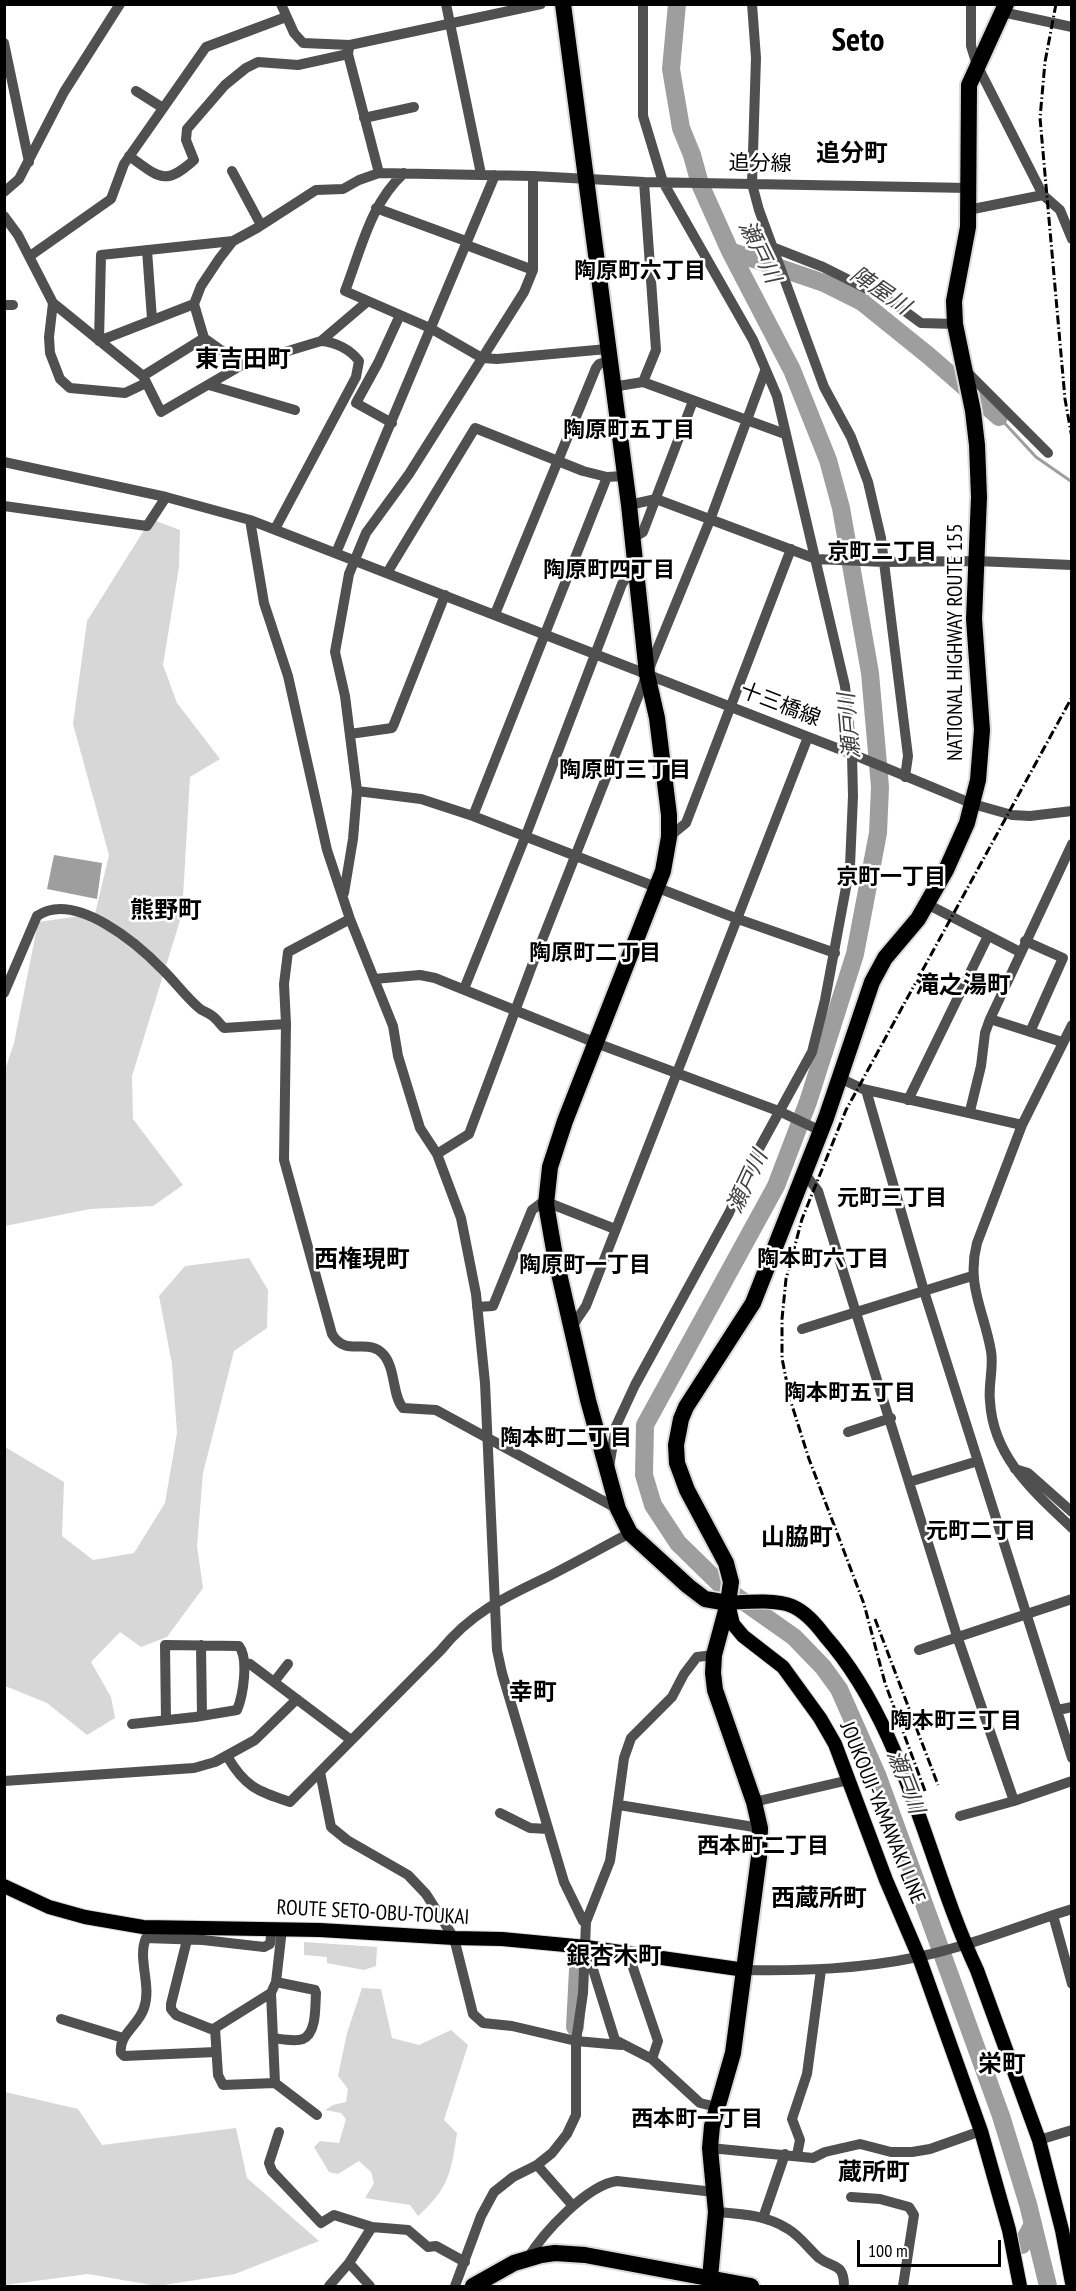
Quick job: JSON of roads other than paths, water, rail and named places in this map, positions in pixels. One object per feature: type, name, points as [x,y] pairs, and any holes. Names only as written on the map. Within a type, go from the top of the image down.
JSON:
[{"type":"highway","points":[[563,4],[612,387],[615,476],[629,505],[647,674],[657,718],[669,815],[669,837],[667,859],[550,1167],[546,1203],[571,1328],[618,1509],[630,1533],[705,1599],[728,1603]]},
{"type":"highway","name":"NATIONAL HIGHWAY ROUTE 155","points":[[709,2282],[716,2212],[710,2148],[712,2126],[733,2054],[759,1857],[760,1828],[754,1802],[715,1690],[714,1655],[728,1603],[731,1582],[726,1563],[687,1490],[677,1463],[677,1433],[686,1407],[753,1303],[805,1174],[817,1129],[842,1076],[877,971],[927,904],[961,839],[973,804],[978,780],[982,730],[975,619],[979,496],[973,411],[955,324],[954,302],[963,257],[968,210],[969,85],[1004,8]]},
{"type":"highway","points":[[473,2286],[528,2258],[555,2253],[585,2255],[709,2282],[752,2286]]},
{"type":"main road","name":"JOUKOUJI-YAMAWAKI LINE","points":[[1020,2286],[1009,2230],[981,2131],[922,1956],[886,1880],[835,1744],[820,1718],[783,1667],[743,1636],[733,1624],[728,1603],[757,1602],[790,1605],[812,1620],[839,1652],[880,1717],[931,1849],[961,1945],[977,1970],[1039,2140],[1067,2230],[1071,2283]]},
{"type":"main road","name":"ROUTE SETO-OBU-TOUKAI","points":[[4,1886],[67,1912],[143,1927],[277,1928],[502,1939],[586,1947],[745,1970]]},
{"type":"street","points":[[4,192],[19,179],[64,92],[120,4]]},
{"type":"street","points":[[281,4],[294,33],[303,43],[349,49]]},
{"type":"street","points":[[446,4],[481,174]]},
{"type":"street","points":[[129,156],[159,177],[174,176],[194,160],[186,140],[187,129],[225,85],[246,68],[258,62],[298,65],[349,49],[451,23],[541,4]]},
{"type":"street","points":[[608,1476],[616,1425],[635,1385],[729,1213],[755,1156],[784,1113],[812,1052],[835,953],[850,866],[856,756],[820,559],[785,434],[777,396],[753,340],[667,182],[644,116],[643,4]]},
{"type":"street","points":[[752,4],[756,58],[752,184],[773,249],[824,387],[851,437],[868,482],[881,538],[908,756],[901,776]]},
{"type":"street","points":[[971,4],[971,46],[977,64],[1043,195],[1060,210],[1071,239]]},
{"type":"street","points":[[1004,8],[1071,27]]},
{"type":"street","points":[[30,256],[111,199],[129,156],[206,47],[286,17]]},
{"type":"street","points":[[4,43],[28,162]]},
{"type":"street","points":[[99,341],[101,255],[233,241],[316,190],[343,189],[379,173],[349,49]]},
{"type":"street","points":[[136,91],[163,108]]},
{"type":"street","points":[[364,118],[414,107]]},
{"type":"street","points":[[232,171],[261,225]]},
{"type":"street","name":"追分線","points":[[379,173],[481,174],[644,182],[969,189]]},
{"type":"street","points":[[404,173],[390,186],[376,208],[345,291],[430,328],[482,358],[608,355]]},
{"type":"street","points":[[336,553],[495,175]]},
{"type":"street","points":[[343,899],[353,838],[357,791],[350,734],[335,652],[349,574],[366,533],[409,474],[524,292],[533,270],[533,176]]},
{"type":"street","points":[[642,382],[656,350],[644,182]]},
{"type":"street","points":[[968,210],[1043,195]]},
{"type":"street","points":[[376,208],[533,270]]},
{"type":"street","points":[[4,216],[9,227],[30,256],[53,303],[144,380],[161,412],[242,365],[321,341],[368,302]]},
{"type":"street","points":[[233,241],[201,286],[194,304],[204,338],[224,355],[242,365]]},
{"type":"street","points":[[773,249],[823,267],[891,301],[921,323],[955,324]]},
{"type":"street","points":[[147,250],[152,319]]},
{"type":"street","points":[[53,303],[49,336],[50,353],[60,379],[70,388],[125,393],[204,338]]},
{"type":"street","points":[[99,341],[194,304]]},
{"type":"street","points":[[392,423],[356,403],[400,315]]},
{"type":"street","points":[[275,529],[356,378],[359,361],[353,353],[329,342],[321,341]]},
{"type":"street","points":[[495,614],[596,368],[608,355]]},
{"type":"street","points":[[437,1154],[469,1134],[515,1010],[710,520],[765,371]]},
{"type":"street","points":[[964,372],[1048,453]]},
{"type":"street","points":[[612,387],[642,382],[785,434]]},
{"type":"street","points":[[209,385],[295,410]]},
{"type":"street","points":[[632,538],[643,532],[693,401]]},
{"type":"street","points":[[387,573],[475,428],[583,471],[615,476],[544,635],[473,816]]},
{"type":"street","name":"十三橋線","points":[[4,462],[166,497],[250,520],[808,736],[973,804],[1012,815],[1030,816],[1071,811]]},
{"type":"street","points":[[4,506],[147,526],[166,497]]},
{"type":"street","points":[[629,505],[656,499],[820,559],[1071,565]]},
{"type":"street","points":[[250,520],[264,603],[288,676],[322,827],[343,899],[393,1026],[398,1056],[420,1128],[437,1154],[461,1218],[477,1307],[489,1440],[497,1650],[564,1882],[583,1921],[586,1922]]},
{"type":"street","points":[[669,837],[686,823],[791,549]]},
{"type":"street","points":[[464,989],[622,584],[635,565]]},
{"type":"street","points":[[350,734],[392,728],[445,595]]},
{"type":"street","points":[[571,1328],[586,1306],[808,736]]},
{"type":"street","points":[[357,791],[421,799],[473,816],[738,919],[835,953]]},
{"type":"street","points":[[970,1111],[981,1066],[985,1033],[990,1019],[1022,946],[1067,865],[1071,844]]},
{"type":"street","points":[[927,904],[988,936],[1063,958],[1030,1032]]},
{"type":"street","points":[[4,993],[37,916],[45,910],[65,909],[82,912],[116,931],[162,969],[200,1009],[211,1015],[224,1028],[286,1024]]},
{"type":"street","points":[[350,919],[288,952],[284,984],[286,1024],[284,1160],[332,1334],[336,1341],[348,1348],[370,1347],[382,1352],[395,1380],[399,1403],[403,1408],[436,1410],[618,1509]]},
{"type":"street","points":[[908,1100],[988,936]]},
{"type":"street","points":[[374,979],[420,975],[435,978],[596,1043],[784,1113],[817,1129]]},
{"type":"street","points":[[990,1019],[1062,1042]]},
{"type":"street","points":[[1071,1025],[1022,1125],[972,1262],[972,1276],[991,1351],[993,1372],[989,1400],[995,1432],[1014,1469],[1071,1528]]},
{"type":"street","points":[[842,1076],[846,1081],[866,1090],[970,1111],[1022,1125]]},
{"type":"street","points":[[866,1090],[924,1291],[1058,1710],[1071,1758]]},
{"type":"street","points":[[805,1174],[818,1191],[855,1312],[891,1418],[957,1636],[1014,1801]]},
{"type":"street","points":[[477,1307],[493,1306],[532,1210],[540,1204],[546,1203],[615,1229]]},
{"type":"street","points":[[802,1329],[972,1276]]},
{"type":"street","points":[[848,1432],[891,1418]]},
{"type":"street","points":[[909,1482],[978,1461]]},
{"type":"street","points":[[1014,1469],[1028,1473],[1071,1512]]},
{"type":"street","points":[[227,1756],[238,1775],[255,1789],[290,1802],[441,1650],[458,1629],[519,1589],[630,1533]]},
{"type":"street","points":[[919,1650],[1071,1599]]},
{"type":"street","points":[[132,1724],[202,1716],[237,1710],[245,1663],[243,1651],[236,1645],[165,1645],[166,1720]]},
{"type":"street","points":[[201,1645],[202,1716]]},
{"type":"street","points":[[455,2286],[481,2216],[494,2192],[513,2176],[537,2165],[552,2153],[567,2134],[576,2115],[576,2041],[583,1994],[586,1922],[610,1861],[624,1758],[631,1738],[672,1697],[684,1674],[697,1657],[714,1655]]},
{"type":"street","points":[[245,1663],[250,1664],[351,1740]]},
{"type":"street","points":[[274,1682],[288,1664]]},
{"type":"street","points":[[4,1780],[194,1768],[227,1756],[255,1740],[297,1699]]},
{"type":"street","points":[[1058,1710],[1071,1707]]},
{"type":"street","points":[[320,1772],[332,1827],[347,1840],[408,1875],[426,1894],[454,1938],[473,2014],[483,2023],[512,2026],[576,2041],[621,2045]]},
{"type":"street","points":[[754,1802],[849,1780]]},
{"type":"street","points":[[960,1816],[1014,1801],[1071,1781]]},
{"type":"street","points":[[619,1805],[760,1828]]},
{"type":"street","points":[[500,1813],[530,1828],[548,1828]]},
{"type":"street","points":[[745,1970],[821,1970],[864,1967],[922,1956],[1071,1910]]},
{"type":"street","points":[[1053,1915],[1071,1984]]},
{"type":"street","points":[[216,2052],[124,2056],[121,2053],[123,2038],[137,2023],[144,2008],[148,1989],[142,1946],[146,1938],[264,1947],[270,1944],[277,1928]]},
{"type":"street","points":[[275,2083],[271,1993],[276,1982],[277,1928]]},
{"type":"street","points":[[187,1940],[171,2009],[176,2015],[211,2029],[271,1993]]},
{"type":"street","points":[[586,1947],[615,2040],[652,2059],[700,2103],[717,2107]]},
{"type":"street","points":[[628,1953],[658,2041],[652,2059]]},
{"type":"street","points":[[763,2218],[800,2140],[792,2119],[807,2074],[821,1970]]},
{"type":"street","points":[[273,2038],[300,2040],[305,2037],[312,2028],[316,1993],[315,1990],[276,1982]]},
{"type":"street","points":[[61,2019],[123,2038]]},
{"type":"street","points":[[215,2028],[218,2075],[223,2085],[275,2083],[317,2115]]},
{"type":"street","points":[[1039,2140],[1071,2130]]},
{"type":"street","points":[[710,2148],[813,2158],[825,2152],[860,2144],[891,2152],[912,2152],[930,2149],[981,2131]]},
{"type":"street","points":[[279,2132],[269,2163],[272,2171],[321,2223],[334,2215],[372,2227],[408,2230],[428,2247],[436,2246],[465,2262]]},
{"type":"street","points":[[537,2165],[573,2206]]},
{"type":"street","points":[[528,2258],[536,2245],[573,2206],[606,2182],[617,2181],[714,2192]]},
{"type":"street","points":[[851,2197],[880,2199],[909,2207],[914,2215],[903,2286]]},
{"type":"street","points":[[716,2212],[754,2214],[789,2229],[821,2259],[841,2269],[844,2275],[843,2286]]},
{"type":"street","points":[[329,2286],[349,2263],[372,2227]]},
{"type":"street","points":[[349,2263],[370,2286]]},
{"type":"waterway","name":"瀬戸川","points":[[677,4],[671,69],[681,128],[700,184],[730,251],[792,370],[828,460],[841,508],[870,673],[880,787],[878,833],[855,954],[808,1102],[776,1186],[645,1425],[644,1475],[653,1505],[678,1543],[723,1587],[794,1637],[823,1667],[839,1689],[878,1777],[1001,2116],[1028,2204],[1048,2286]]},
{"type":"waterway","name":"陣屋川","points":[[730,251],[824,283],[862,302],[999,417]]},
{"type":"waterway","name":"陣屋川","points":[[999,417],[1036,457],[1072,482]]},
{"type":"waterway","points":[[575,2027],[579,1951]]},
{"type":"waterway","points":[[1022,2245],[1033,2224]]},
{"type":"railway","points":[[1056,4],[1045,62],[1040,118],[1065,399],[1072,438]]},
{"type":"railway","points":[[925,1791],[885,1683],[864,1604],[809,1459],[790,1399],[782,1358],[782,1319],[786,1279],[802,1219],[846,1110],[1072,697]]},
{"type":"railway","points":[[875,1619],[938,1785]]},
{"type":"district","name":"Seto","points":[[858,42]]},
{"type":"district","name":"追分町","points":[[852,154]]},
{"type":"district","name":"陶原町六丁目","points":[[640,272]]},
{"type":"district","name":"東吉田町","points":[[243,360]]},
{"type":"district","name":"陶原町五丁目","points":[[629,431]]},
{"type":"district","name":"京町二丁目","points":[[882,553]]},
{"type":"district","name":"陶原町四丁目","points":[[609,571]]},
{"type":"district","name":"陶原町三丁目","points":[[625,771]]},
{"type":"district","name":"京町一丁目","points":[[891,878]]},
{"type":"district","name":"熊野町","points":[[166,911]]},
{"type":"district","name":"陶原町二丁目","points":[[595,954]]},
{"type":"district","name":"滝之湯町","points":[[963,986]]},
{"type":"district","name":"元町三丁目","points":[[892,1199]]},
{"type":"district","name":"西権現町","points":[[362,1260]]},
{"type":"district","name":"陶本町六丁目","points":[[823,1260]]},
{"type":"district","name":"陶原町一丁目","points":[[585,1266]]},
{"type":"district","name":"陶本町五丁目","points":[[850,1394]]},
{"type":"district","name":"陶本町二丁目","points":[[566,1439]]},
{"type":"district","name":"元町二丁目","points":[[981,1532]]},
{"type":"district","name":"山脇町","points":[[797,1538]]},
{"type":"district","name":"幸町","points":[[533,1693]]},
{"type":"district","name":"陶本町三丁目","points":[[956,1722]]},
{"type":"district","name":"西本町二丁目","points":[[763,1847]]},
{"type":"district","name":"西蔵所町","points":[[819,1899]]},
{"type":"district","name":"銀杏木町","points":[[614,1957]]},
{"type":"district","name":"栄町","points":[[1002,2065]]},
{"type":"district","name":"西本町一丁目","points":[[697,2120]]},
{"type":"district","name":"蔵所町","points":[[874,2173]]}]
